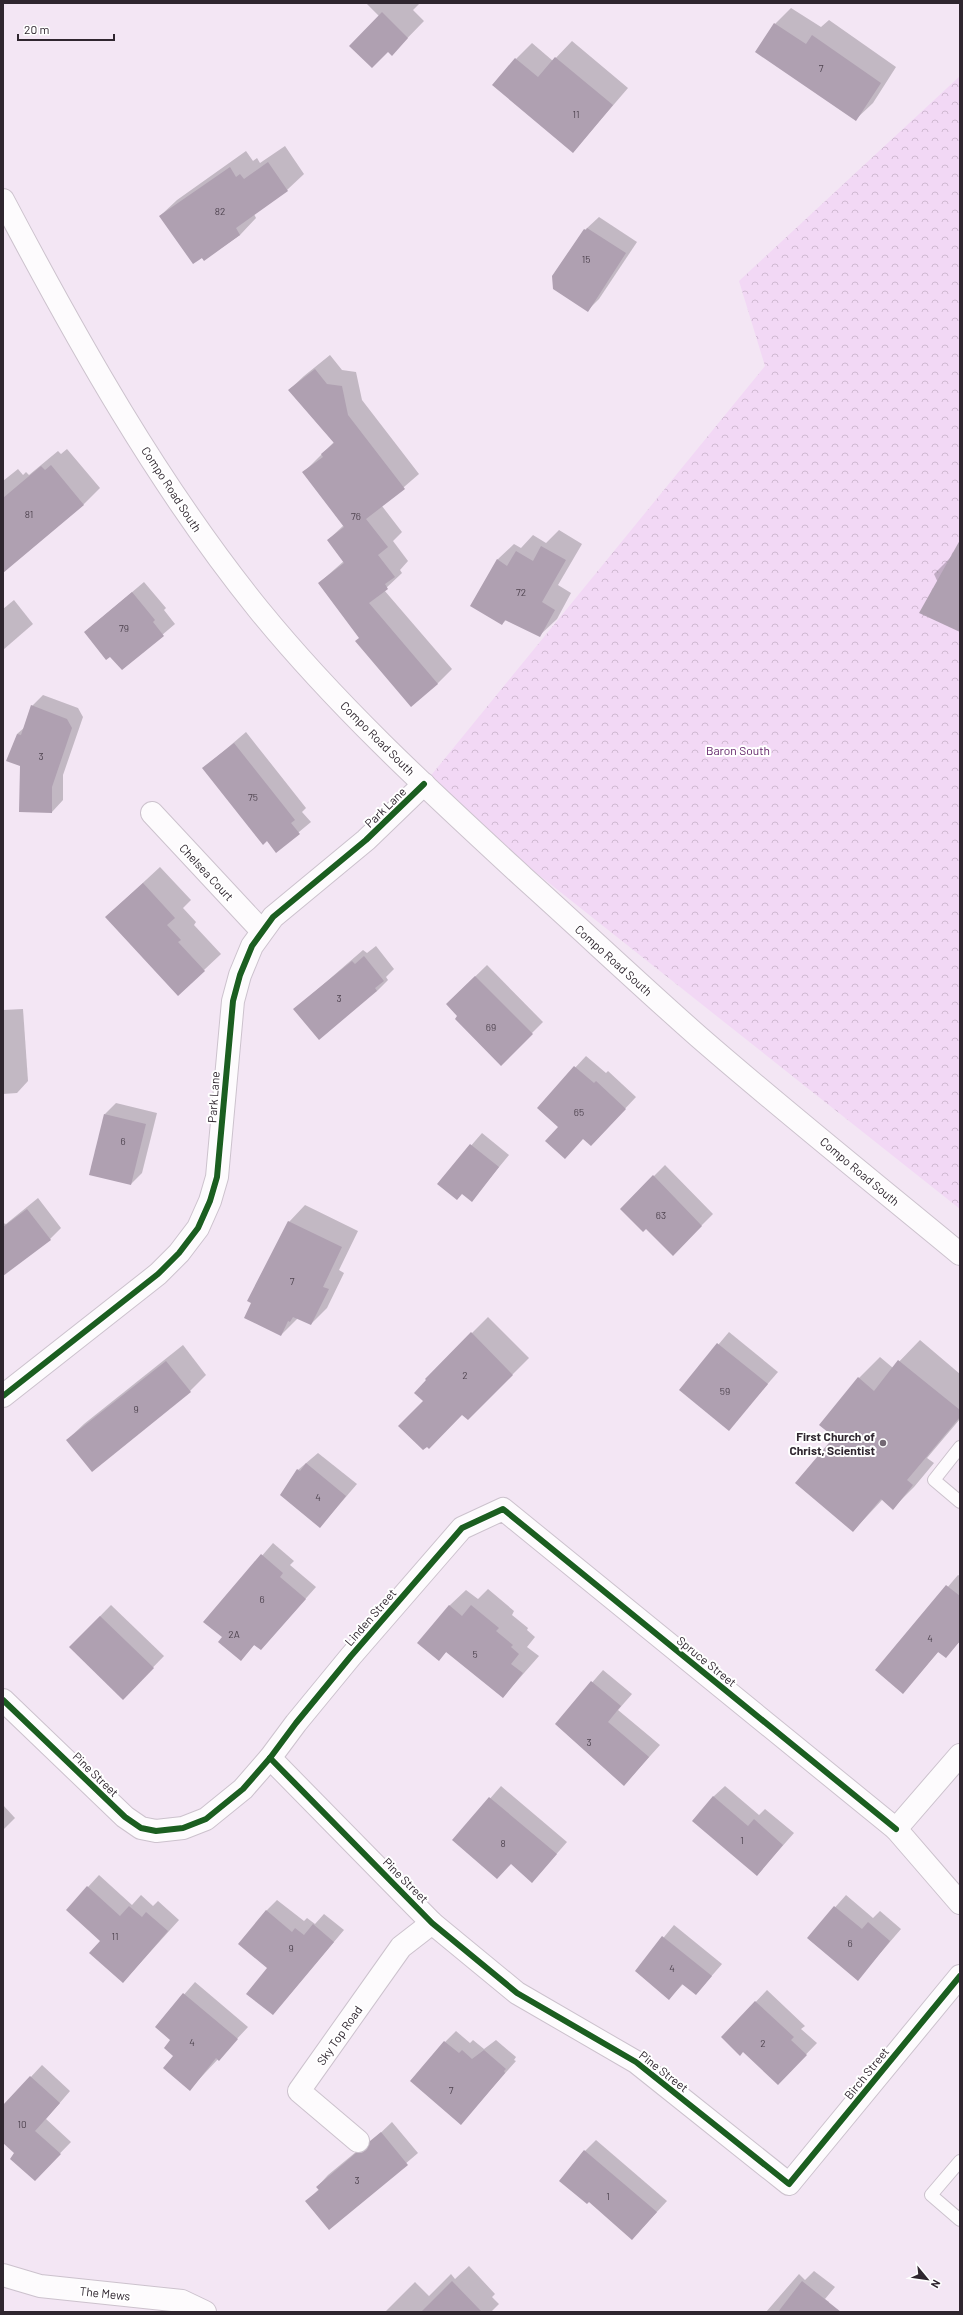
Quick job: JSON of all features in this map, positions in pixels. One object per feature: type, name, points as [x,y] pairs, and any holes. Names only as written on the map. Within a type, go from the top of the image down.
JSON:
[{"type":"street","name":"Compo Road South","points":[[3,200],[86,351],[151,459],[201,534],[258,609],[323,683],[424,784],[611,958],[702,1039],[960,1254]]},
{"type":"street","name":"Park Lane","points":[[3,1396],[158,1274],[189,1240],[201,1221],[210,1201],[217,1177],[233,1001],[240,974],[252,946],[261,930],[285,906],[366,840],[424,784]]},
{"type":"street","name":"Chelsea Court","points":[[152,813],[261,930]]},
{"type":"street","name":"Linden Street","points":[[270,1758],[336,1674],[462,1528],[503,1509]]},
{"type":"street","name":"Spruce Street","points":[[503,1509],[896,1829]]},
{"type":"street","name":"Pine Street","points":[[3,1700],[125,1817],[141,1828],[156,1831],[183,1828],[206,1819],[243,1789],[270,1758],[432,1923],[517,1993],[636,2062],[789,2184]]},
{"type":"street","points":[[960,1755],[896,1829],[960,1903]]},
{"type":"street","name":"Sky Top Road","points":[[358,2141],[299,2091],[401,1947],[432,1923]]},
{"type":"street","name":"Birch Street","points":[[789,2184],[960,1976]]},
{"type":"street","name":"The Mews","points":[[3,2275],[40,2286],[182,2301],[205,2312]]},
{"type":"lane","points":[[960,1447],[934,1480],[960,1502]]},
{"type":"lane","points":[[960,2161],[931,2195],[960,2220]]},
{"type":"green space","name":"Baron South","points":[[960,76],[960,1209],[424,784],[765,366],[739,281]]},
{"type":"building","points":[[382,12],[408,38],[392,56],[388,52],[372,68],[349,46]]},
{"type":"building","points":[[774,23],[806,44],[812,35],[881,83],[856,121],[755,52]]},
{"type":"building","points":[[555,57],[613,105],[573,153],[492,85],[515,58],[538,77]]},
{"type":"building","points":[[268,162],[288,191],[236,228],[240,235],[204,261],[202,258],[193,264],[159,216],[230,167],[236,177],[240,174],[244,179]]},
{"type":"building","points":[[587,228],[626,253],[588,312],[553,289],[552,276],[584,229],[586,230]]},
{"type":"building","points":[[315,369],[327,384],[342,386],[348,415],[405,489],[366,519],[388,547],[378,555],[395,577],[385,584],[388,589],[369,603],[438,684],[411,707],[355,641],[359,638],[318,583],[344,563],[327,540],[344,527],[302,472],[323,457],[321,454],[334,443],[288,390]]},
{"type":"building","points":[[51,465],[84,505],[3,573],[3,498],[41,466],[45,470]]},
{"type":"building","points":[[960,540],[960,632],[919,613]]},
{"type":"building","points":[[541,546],[566,560],[542,602],[555,610],[540,637],[505,620],[502,625],[470,606],[497,559],[507,566],[516,551],[533,561]]},
{"type":"building","points":[[132,592],[155,620],[153,622],[164,636],[122,670],[110,657],[106,660],[84,632]]},
{"type":"building","points":[[31,705],[67,719],[72,728],[52,787],[52,813],[19,812],[20,766],[6,761],[17,734],[21,735]]},
{"type":"building","points":[[234,743],[295,820],[291,823],[300,834],[276,853],[267,841],[263,845],[202,768]]},
{"type":"building","points":[[143,883],[175,918],[167,925],[181,940],[178,942],[205,971],[178,996],[105,917]]},
{"type":"building","points":[[364,956],[384,981],[375,988],[377,991],[319,1040],[293,1009],[352,961],[355,964]]},
{"type":"building","points":[[475,976],[533,1034],[501,1066],[455,1019],[457,1016],[446,1004]]},
{"type":"building","points":[[574,1066],[594,1083],[596,1081],[626,1109],[591,1146],[583,1139],[565,1159],[545,1141],[558,1127],[537,1108]]},
{"type":"building","points":[[104,1114],[146,1124],[131,1185],[89,1175]]},
{"type":"building","points":[[470,1144],[499,1167],[472,1202],[462,1194],[457,1200],[437,1184]]},
{"type":"building","points":[[653,1175],[702,1226],[673,1256],[646,1229],[643,1232],[620,1209]]},
{"type":"building","points":[[27,1209],[51,1240],[3,1276],[3,1227]]},
{"type":"building","points":[[288,1221],[342,1247],[323,1287],[329,1289],[311,1325],[293,1317],[290,1322],[288,1321],[281,1336],[244,1318],[251,1303],[247,1301]]},
{"type":"building","points":[[471,1332],[513,1375],[468,1420],[462,1415],[429,1449],[427,1447],[423,1450],[398,1426],[423,1401],[414,1393],[426,1380],[425,1379]]},
{"type":"building","points":[[717,1343],[768,1384],[729,1431],[679,1390]]},
{"type":"building","name":"First Church of Christ, Scientist","points":[[898,1360],[960,1410],[960,1417],[907,1480],[913,1485],[893,1510],[881,1499],[853,1532],[795,1483],[834,1437],[819,1425],[858,1377],[874,1391]]},
{"type":"building","points":[[166,1361],[191,1392],[92,1472],[66,1440]]},
{"type":"building","points":[[306,1463],[346,1496],[320,1528],[280,1495],[297,1469],[300,1471]]},
{"type":"building","points":[[261,1554],[283,1573],[280,1577],[306,1599],[261,1650],[254,1645],[241,1661],[218,1642],[222,1637],[203,1622]]},
{"type":"building","points":[[946,1585],[960,1596],[960,1641],[946,1658],[938,1652],[903,1694],[875,1670]]},
{"type":"building","points":[[449,1605],[462,1616],[471,1605],[499,1628],[496,1631],[513,1645],[511,1647],[519,1654],[511,1664],[523,1673],[503,1698],[446,1652],[439,1661],[417,1643]]},
{"type":"building","points":[[100,1616],[154,1668],[123,1700],[69,1647]]},
{"type":"building","points":[[591,1681],[621,1706],[608,1722],[649,1757],[624,1786],[555,1724]]},
{"type":"building","points":[[713,1796],[748,1826],[754,1819],[783,1845],[757,1876],[692,1821]]},
{"type":"building","points":[[489,1797],[557,1854],[532,1883],[511,1864],[497,1879],[452,1840]]},
{"type":"building","points":[[87,1886],[120,1916],[129,1906],[142,1917],[146,1912],[168,1931],[123,1983],[89,1953],[100,1941],[66,1910]]},
{"type":"building","points":[[834,1906],[862,1929],[868,1922],[890,1941],[858,1981],[807,1938]]},
{"type":"building","points":[[266,1910],[292,1932],[295,1928],[304,1935],[313,1924],[334,1942],[273,2015],[246,1994],[267,1968],[238,1944]]},
{"type":"building","points":[[662,1936],[712,1976],[696,1995],[682,1984],[669,2000],[635,1971]]},
{"type":"building","points":[[183,1993],[238,2039],[219,2061],[216,2058],[190,2091],[163,2068],[173,2056],[164,2048],[170,2040],[155,2027]]},
{"type":"building","points":[[755,2001],[794,2037],[791,2040],[807,2055],[778,2085],[743,2052],[740,2056],[721,2037]]},
{"type":"building","points":[[444,2041],[459,2053],[462,2050],[472,2059],[484,2050],[506,2069],[504,2071],[505,2073],[461,2125],[410,2081]]},
{"type":"building","points":[[30,2076],[60,2103],[35,2131],[61,2154],[35,2181],[10,2159],[14,2153],[3,2143],[3,2105]]},
{"type":"building","points":[[381,2132],[408,2165],[329,2230],[305,2201],[319,2190],[316,2187],[356,2153],[362,2153],[367,2149],[370,2141]]},
{"type":"building","points":[[584,2150],[657,2212],[632,2240],[589,2202],[587,2204],[559,2181]]},
{"type":"building","points":[[452,2281],[482,2312],[421,2312]]},
{"type":"building","points":[[802,2281],[841,2312],[778,2312]]},
{"type":"cycle path","points":[[3,1396],[158,1274],[179,1253],[198,1228],[210,1201],[217,1177],[233,1001],[240,975],[252,946],[273,917],[366,840],[424,784]]},
{"type":"cycle path","points":[[3,1700],[125,1817],[141,1828],[156,1831],[183,1828],[206,1819],[243,1789],[270,1758],[296,1723],[351,1656],[462,1528],[503,1509],[896,1829]]},
{"type":"cycle path","points":[[270,1758],[432,1923],[517,1993],[636,2062],[789,2184],[960,1976]]},
{"type":"place","name":"First Church of Christ, Scientist","points":[[883,1443]]}]
